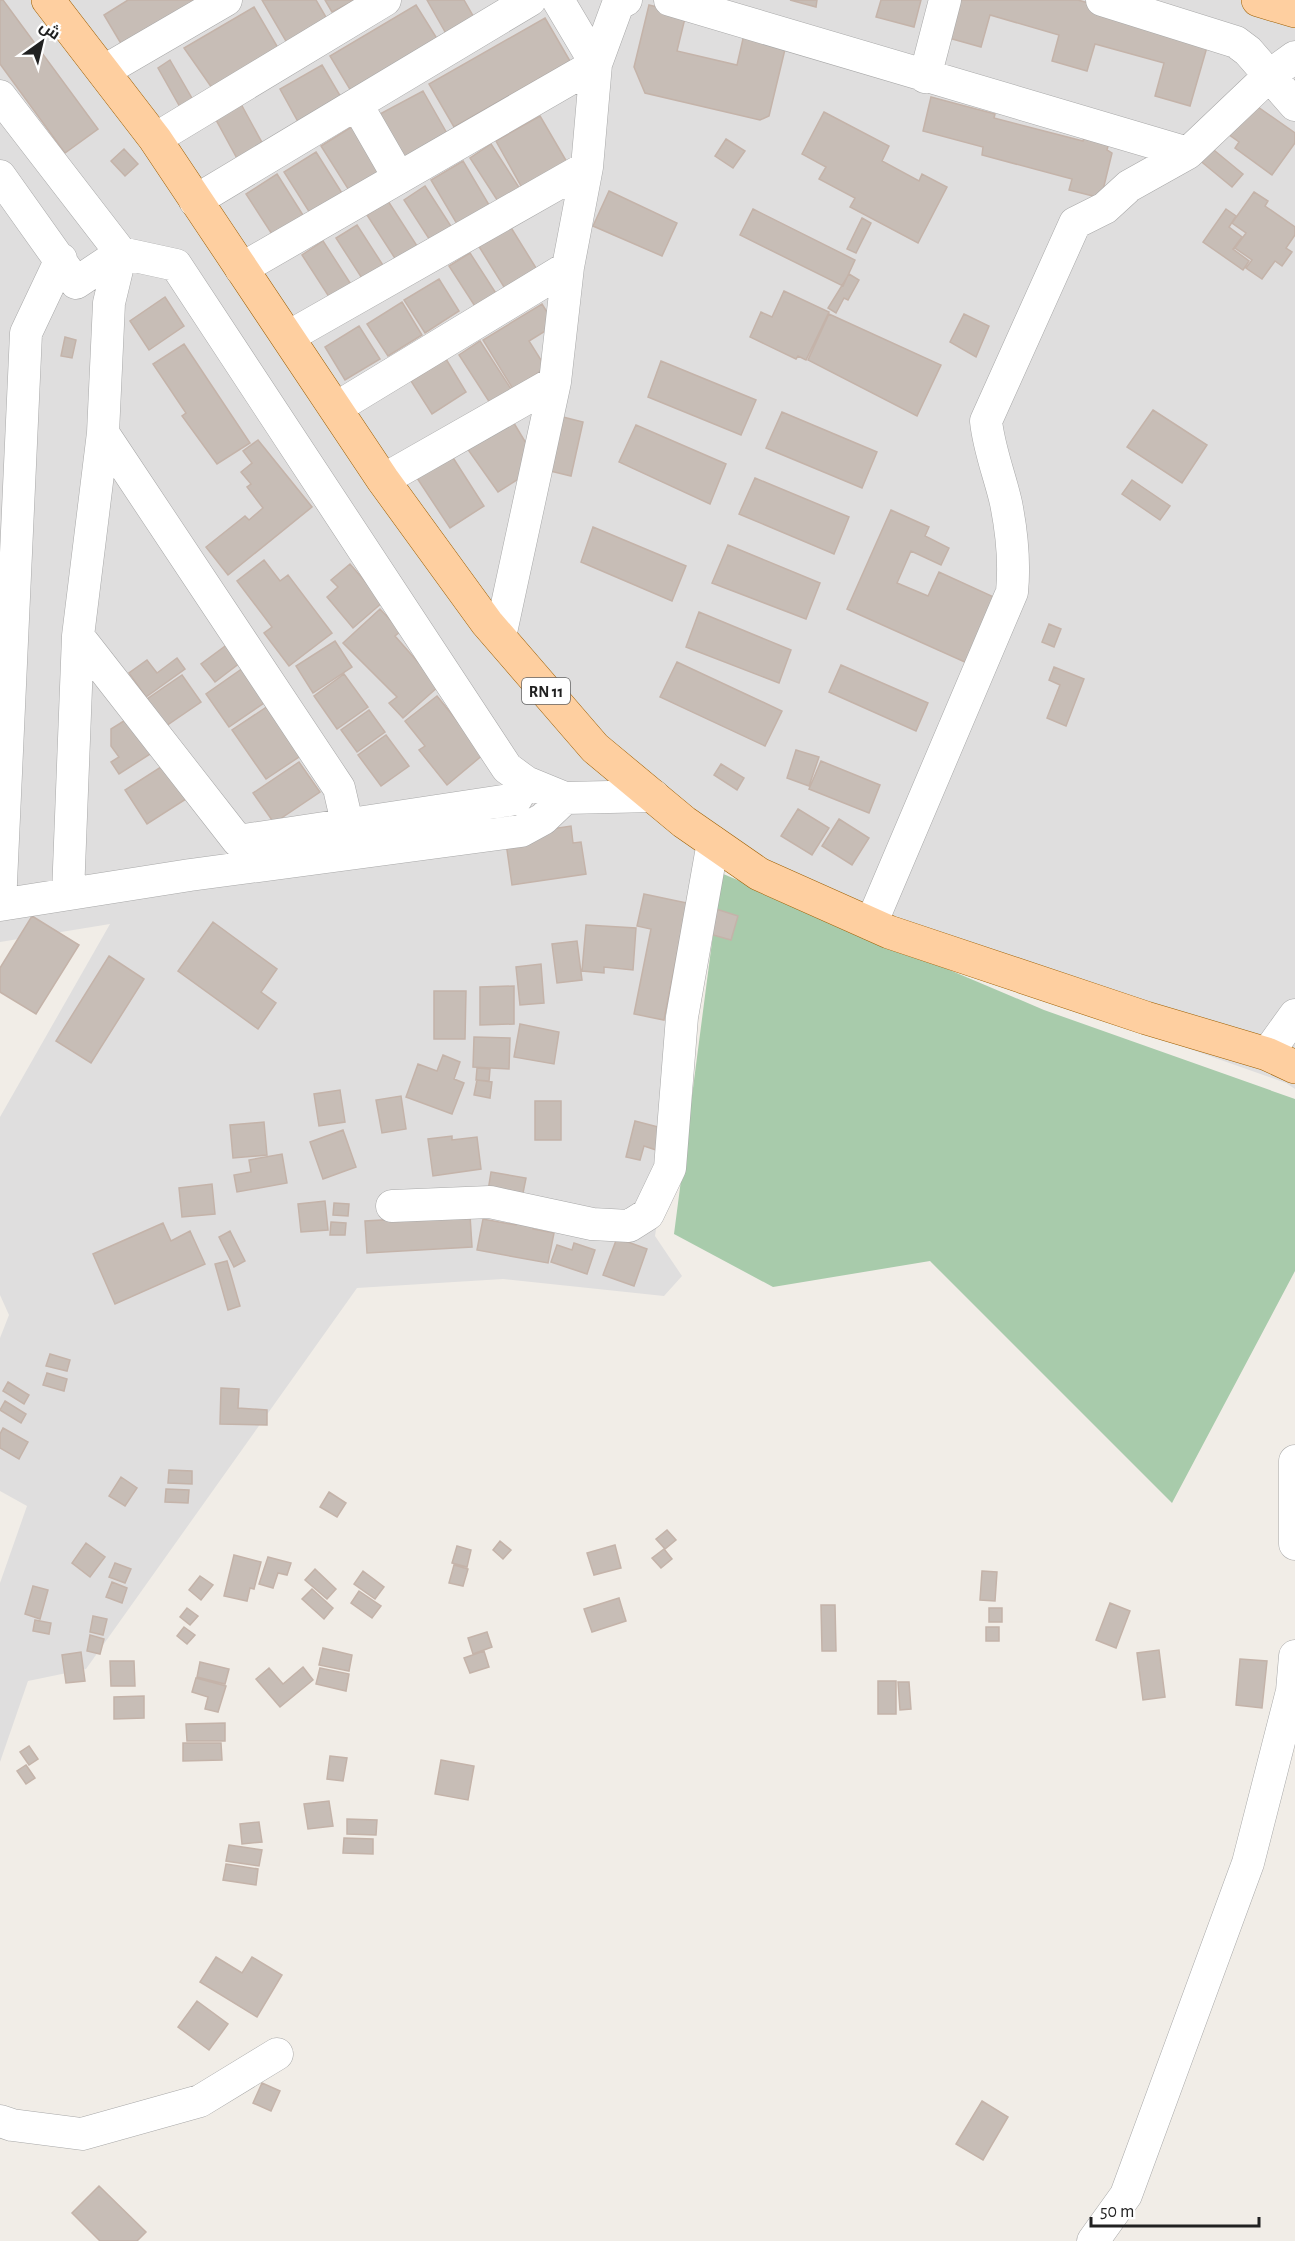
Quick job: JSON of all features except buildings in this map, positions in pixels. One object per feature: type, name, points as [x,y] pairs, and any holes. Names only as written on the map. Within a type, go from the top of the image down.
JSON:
[{"type":"main road","name":"RN 11","points":[[48,0],[155,139],[383,480],[500,637],[595,748],[713,842],[759,874],[871,924],[1146,1018],[1281,1061]]},
{"type":"main road","points":[[1258,0],[1295,11]]},
{"type":"street","points":[[104,72],[226,0]]},
{"type":"street","points":[[155,139],[385,0]]},
{"type":"street","points":[[195,201],[530,0]]},
{"type":"street","points":[[558,0],[596,64]]},
{"type":"street","points":[[500,637],[555,382],[568,267],[587,167],[596,64],[618,4],[626,0]]},
{"type":"street","points":[[670,0],[1188,153]]},
{"type":"street","points":[[925,77],[945,0]]},
{"type":"street","points":[[1102,0],[1236,42],[1270,75],[1295,105]]},
{"type":"street","points":[[871,924],[1012,592],[1015,559],[1005,502],[988,440],[986,421],[1075,223],[1105,208],[1129,186],[1188,153],[1270,75],[1295,57]]},
{"type":"street","points":[[241,269],[596,64]]},
{"type":"street","points":[[0,96],[121,253],[176,265],[507,768],[554,808]]},
{"type":"street","points":[[357,105],[399,178]]},
{"type":"street","points":[[288,337],[587,167]]},
{"type":"street","points":[[0,176],[61,258],[76,283],[121,253]]},
{"type":"street","points":[[68,894],[78,636],[103,433],[109,303],[121,253]]},
{"type":"street","points":[[61,258],[13,332],[0,905],[190,874],[521,831],[554,808],[654,796]]},
{"type":"street","points":[[336,408],[568,267]]},
{"type":"street","points":[[383,480],[555,382]]},
{"type":"street","points":[[103,433],[339,788],[348,827]]},
{"type":"street","points":[[78,636],[238,841],[348,827],[516,799],[526,782]]},
{"type":"street","points":[[392,1206],[490,1202],[592,1224],[629,1226],[648,1214],[670,1168],[682,1017],[713,842]]},
{"type":"street","points":[[1281,1061],[1295,1015]]},
{"type":"street","points":[[1295,1461],[1295,1544]]},
{"type":"street","points":[[1093,2241],[1125,2195],[1248,1863],[1292,1691],[1295,1656]]},
{"type":"street","points":[[0,2121],[12,2126],[82,2134],[200,2101],[277,2054]]},
{"type":"shaded area","points":[[0,0],[1295,0],[1295,1089],[1286,1083],[1000,982],[711,861],[655,1236],[682,1276],[664,1296],[503,1279],[357,1288],[86,1669],[28,1681],[0,1762],[0,1583],[27,1506],[0,1491],[0,1338],[9,1315],[0,1295],[0,1117],[110,924],[0,942]]},
{"type":"green space","points":[[721,873],[1044,1010],[1295,1099],[1295,1271],[1172,1503],[930,1261],[773,1287],[674,1234]]}]
